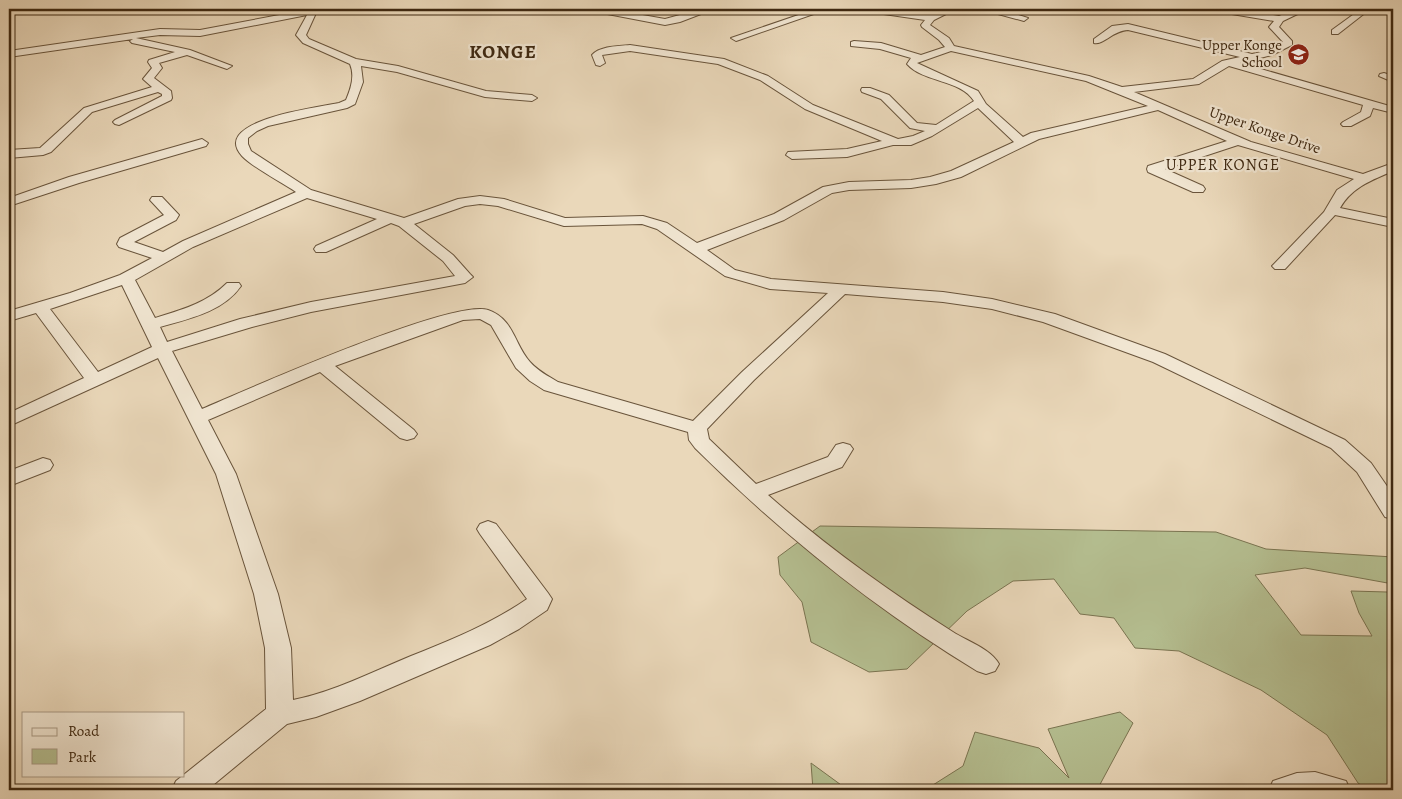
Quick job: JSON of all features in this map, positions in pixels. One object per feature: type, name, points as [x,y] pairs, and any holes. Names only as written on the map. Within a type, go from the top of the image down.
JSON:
[{"type":"street","points":[[295,9],[317,10]]},
{"type":"street","points":[[597,9],[665,22],[710,9]]},
{"type":"street","points":[[736,38],[824,9]]},
{"type":"street","points":[[870,9],[931,18]]},
{"type":"street","points":[[950,48],[946,39],[927,28],[925,23],[931,18],[952,9]]},
{"type":"street","points":[[990,9],[1024,18]]},
{"type":"street","points":[[1220,9],[1280,19]]},
{"type":"street","points":[[1021,142],[979,103],[977,96],[965,88],[914,67],[912,62],[950,48],[1054,70],[1121,90],[1195,82],[1230,62],[1276,51],[1289,43],[1274,27],[1280,19],[1304,9]]},
{"type":"street","points":[[1335,32],[1366,9]]},
{"type":"street","points":[[9,54],[168,32],[200,33],[317,10]]},
{"type":"street","points":[[317,10],[301,32],[303,38],[312,44],[354,62],[398,69],[496,96],[532,98]]},
{"type":"street","points":[[785,11],[802,16]]},
{"type":"street","points":[[1097,41],[1115,28],[1128,27],[1252,57]]},
{"type":"street","points":[[124,38],[187,52],[227,66]]},
{"type":"street","points":[[854,44],[881,46],[920,58]]},
{"type":"street","points":[[600,63],[597,55],[599,53],[622,48],[688,55],[720,61],[764,78],[809,107],[892,142]]},
{"type":"street","points":[[119,122],[167,98],[166,93],[148,78],[157,68],[153,62],[187,52]]},
{"type":"street","points":[[9,420],[162,349],[246,323],[311,306],[466,277],[448,258],[396,221],[306,193],[247,154],[242,144],[242,139],[248,132],[267,124],[350,104],[357,85],[357,67],[354,62]]},
{"type":"street","points":[[1230,62],[1393,110]]},
{"type":"street","points":[[9,154],[43,151],[88,110],[160,88]]},
{"type":"street","points":[[866,90],[885,97],[914,126],[936,128]]},
{"type":"street","name":"Upper Konge Drive","points":[[1121,90],[1239,141],[1364,178]]},
{"type":"street","points":[[792,155],[847,153],[892,142],[907,142],[936,128],[979,103]]},
{"type":"street","points":[[1347,124],[1366,114],[1370,104]]},
{"type":"street","points":[[696,249],[780,217],[828,190],[848,186],[911,184],[931,181],[956,174],[1021,142],[1061,129],[1157,107]]},
{"type":"street","points":[[1198,188],[1153,169],[1239,141]]},
{"type":"street","points":[[9,202],[74,180],[202,143]]},
{"type":"street","points":[[1280,266],[1332,210],[1342,193],[1364,178],[1393,167]]},
{"type":"street","points":[[9,316],[41,308],[126,278],[188,244],[306,193]]},
{"type":"street","points":[[157,200],[172,214],[171,218],[125,241],[124,244],[164,257]]},
{"type":"street","points":[[322,249],[396,221],[463,202],[489,200],[520,207],[564,222],[624,219],[653,222],[662,226],[730,273],[751,280],[789,287],[922,295],[992,304],[1049,318],[1118,342],[1208,381],[1338,444],[1353,454],[1366,467],[1391,504]]},
{"type":"street","points":[[1332,210],[1393,223]]},
{"type":"street","points":[[1360,216],[1393,228]]},
{"type":"street","points":[[126,278],[226,474],[266,594],[278,648],[280,714]]},
{"type":"street","points":[[150,325],[214,302],[227,294],[233,286]]},
{"type":"street","points":[[697,428],[748,376],[841,290]]},
{"type":"street","points":[[41,308],[95,380]]},
{"type":"street","points":[[197,418],[322,365],[450,318],[462,315],[483,314],[498,322],[522,364],[536,377],[551,386],[697,428]]},
{"type":"street","points":[[322,365],[407,434]]},
{"type":"street","points":[[697,428],[699,440],[702,444],[752,493],[806,541],[889,603],[947,642],[986,664]]},
{"type":"street","points":[[752,493],[835,462],[843,449]]},
{"type":"street","points":[[9,478],[43,465]]},
{"type":"street","points":[[186,790],[280,714],[317,706],[375,683],[502,628],[538,604],[540,599],[488,529]]},
{"type":"street","points":[[1283,790],[1302,783],[1336,790]]},
{"type":"green space","points":[[820,526],[1216,532],[1266,549],[1393,557],[1393,584],[1305,568],[1255,575],[1301,635],[1372,636],[1359,613],[1351,591],[1387,592],[1393,598],[1393,790],[1368,790],[1358,783],[1327,735],[1261,690],[1179,651],[1135,648],[1114,618],[1080,614],[1054,579],[1013,581],[967,611],[907,669],[869,672],[811,642],[802,602],[780,575],[778,557]]},
{"type":"green space","points":[[1120,712],[1133,723],[1097,790],[925,790],[963,766],[975,732],[1039,748],[1069,778],[1048,729]]},
{"type":"green space","points":[[811,763],[848,790],[813,790]]},
{"type":"place","name":"Upper Konge School","points":[[1298,54]]},
{"type":"district","name":"KONGE","points":[[503,52]]},
{"type":"district","name":"UPPER KONGE","points":[[1223,165]]}]
